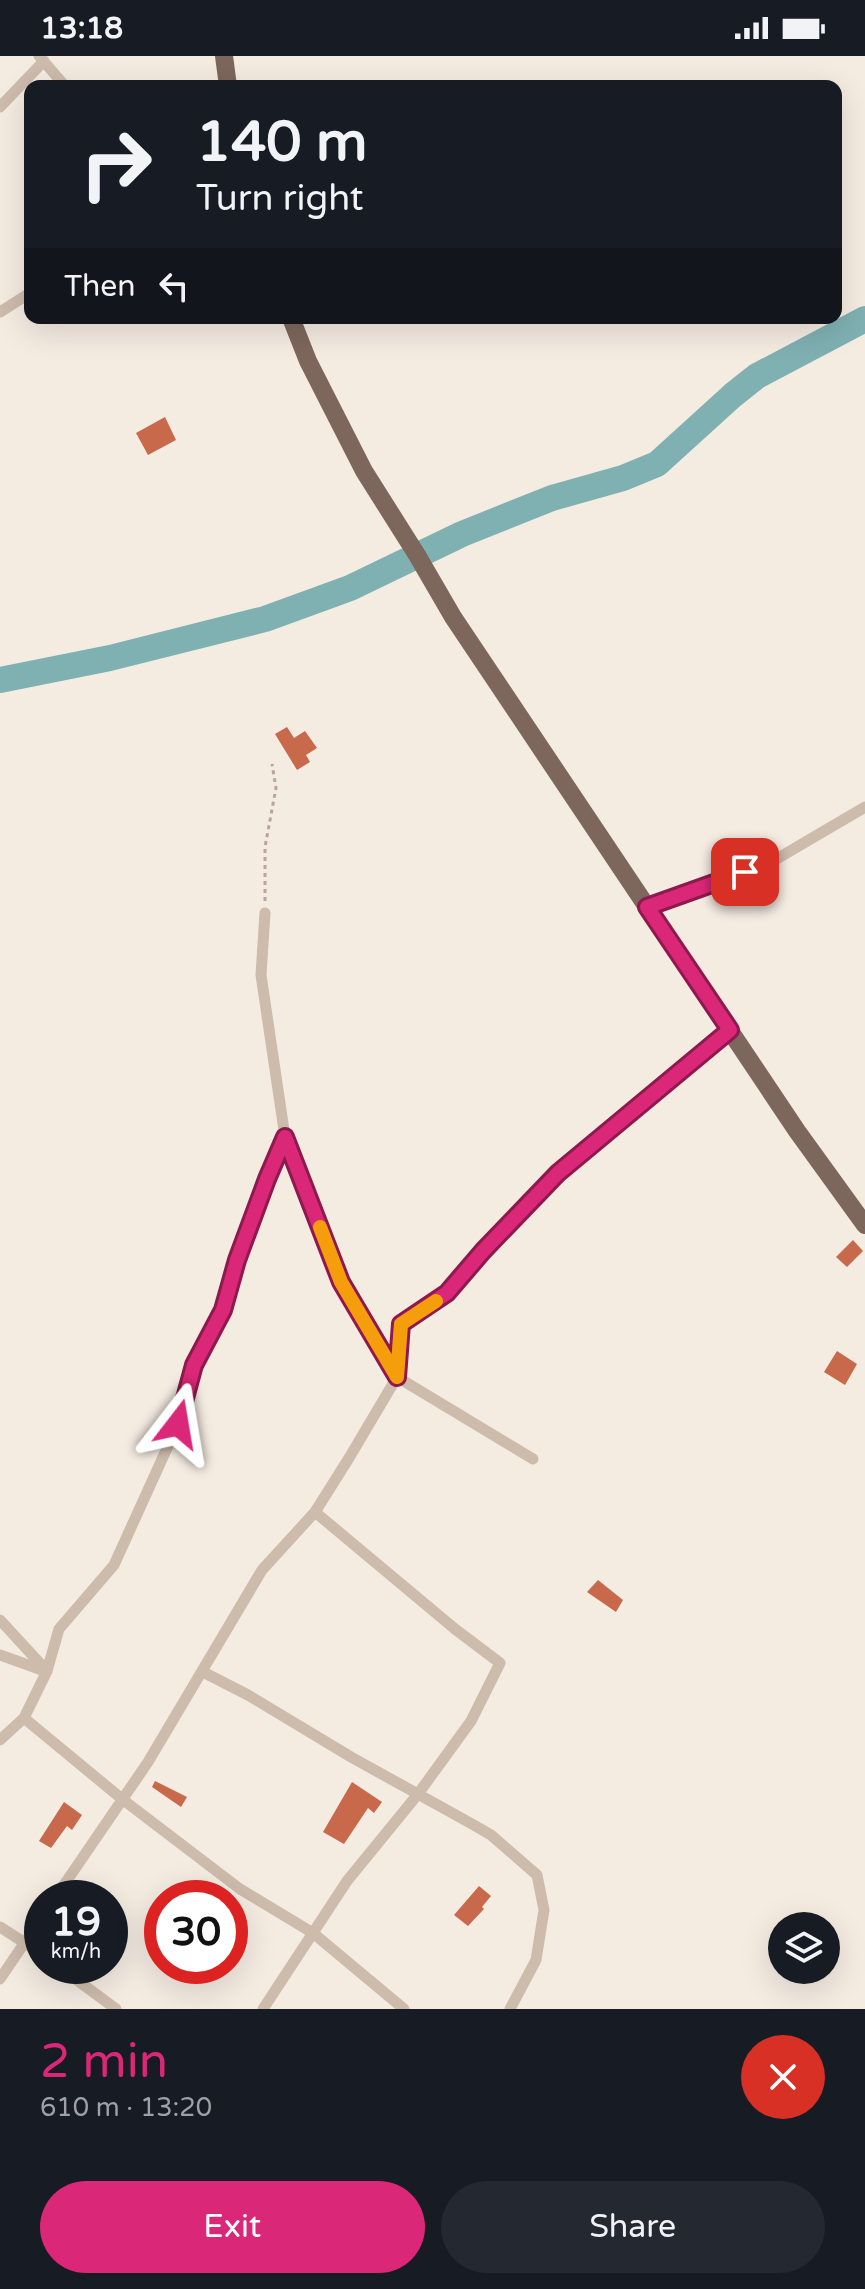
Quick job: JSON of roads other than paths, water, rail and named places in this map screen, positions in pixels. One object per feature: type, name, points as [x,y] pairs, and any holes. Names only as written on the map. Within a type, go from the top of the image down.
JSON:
[{"type":"main road","points":[[224,56],[227,80]]},
{"type":"main road","points":[[293,324],[308,361],[364,471],[505,698],[865,1225]]},
{"type":"street","points":[[0,107],[41,58],[60,80]]},
{"type":"street","points":[[0,312],[24,297]]},
{"type":"street","points":[[647,907],[768,864],[865,807]]},
{"type":"street","points":[[265,913],[261,975],[285,1137],[341,1282],[397,1377],[533,1459]]},
{"type":"street","points":[[67,1880],[203,1672],[262,1570],[315,1512],[397,1377],[401,1324],[447,1293],[558,1173],[730,1030]]},
{"type":"street","points":[[0,1740],[24,1718],[47,1671],[59,1629],[114,1565],[178,1424],[194,1365],[223,1310],[242,1247],[285,1137]]},
{"type":"street","points":[[263,2009],[347,1881],[418,1794],[471,1721],[500,1663],[315,1512]]},
{"type":"street","points":[[0,1620],[47,1671]]},
{"type":"street","points":[[0,1655],[47,1671]]},
{"type":"street","points":[[203,1672],[491,1835],[537,1875],[544,1910],[536,1960],[510,2009]]},
{"type":"street","points":[[24,1718],[122,1799],[240,1889],[313,1933],[404,2009]]},
{"type":"street","points":[[0,1927],[24,1941]]},
{"type":"street","points":[[0,1979],[24,1943]]},
{"type":"street","points":[[82,1984],[116,2009]]},
{"type":"waterway","points":[[0,680],[110,658],[265,619],[350,588],[462,534],[552,498],[623,478],[657,464],[757,376],[865,319]]}]
